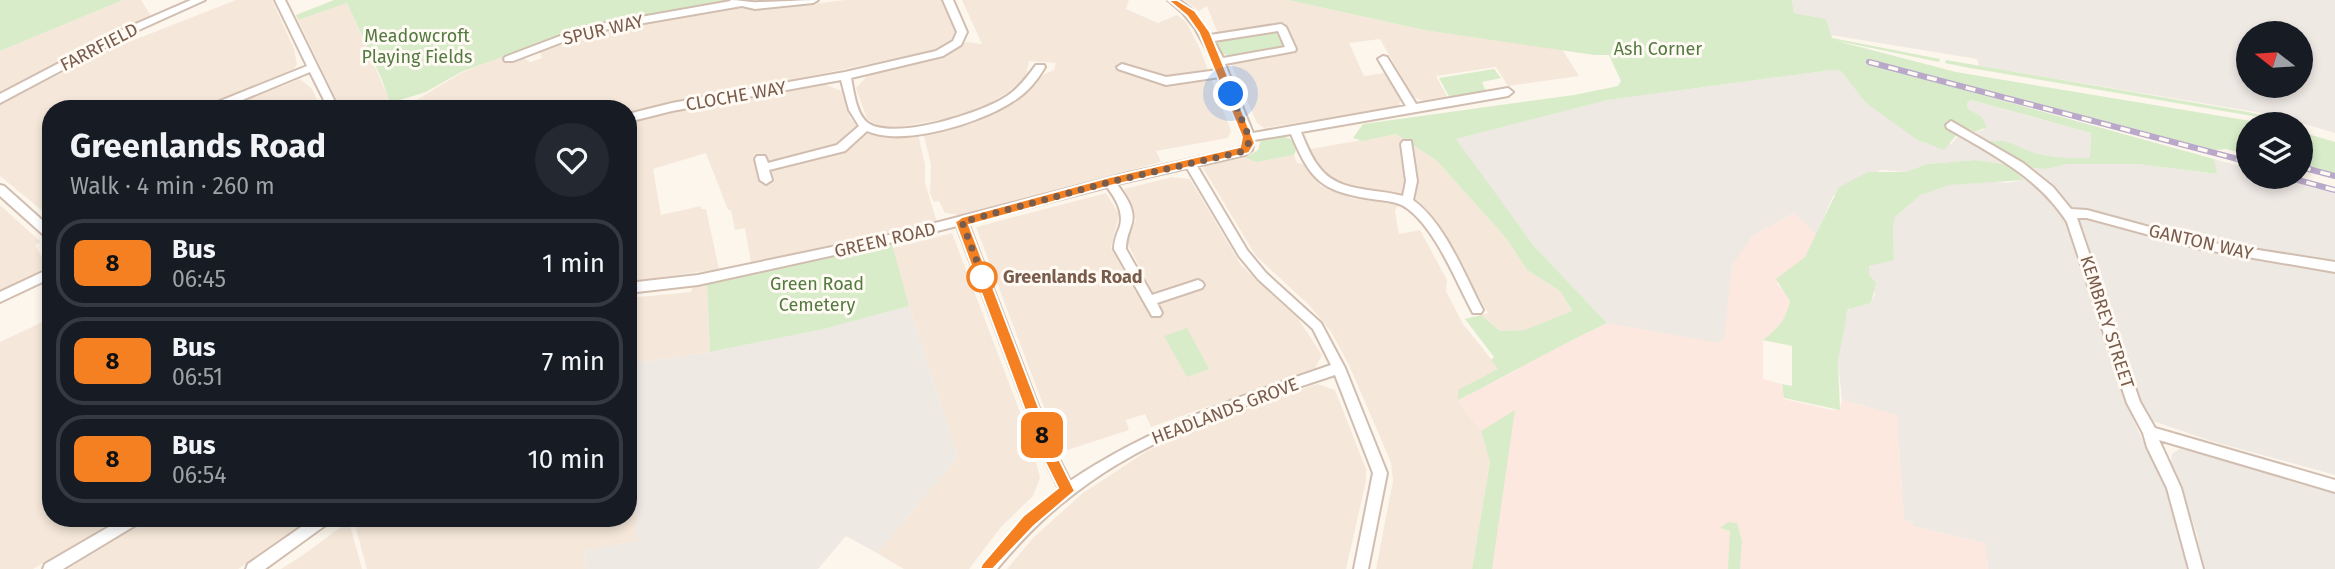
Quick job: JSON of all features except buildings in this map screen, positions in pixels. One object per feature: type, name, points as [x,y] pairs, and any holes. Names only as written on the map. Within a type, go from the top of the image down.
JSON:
[{"type":"street","name":"FARRFIELD","points":[[0,99],[128,31],[200,0]]},
{"type":"street","points":[[280,0],[328,100]]},
{"type":"street","name":"SPUR WAY","points":[[509,59],[584,30],[737,2],[766,6],[813,0]]},
{"type":"street","name":"CLOCHE WAY","points":[[637,116],[845,76],[947,51],[960,40],[962,32],[948,0]]},
{"type":"street","points":[[1173,0],[1191,13],[1208,39],[1249,137]]},
{"type":"street","points":[[1208,39],[1281,27],[1291,49],[1218,62]]},
{"type":"street","points":[[1383,59],[1413,109]]},
{"type":"street","points":[[1122,66],[1166,80],[1222,73]]},
{"type":"street","points":[[845,76],[856,113],[865,127],[891,132],[965,118],[1010,99],[1027,84],[1040,67]]},
{"type":"street","points":[[233,100],[311,68]]},
{"type":"street","name":"GREEN ROAD","points":[[637,287],[698,280],[962,222],[1189,162],[1241,152],[1248,147],[1249,137],[1413,109],[1500,90]]},
{"type":"street","name":"KEMBREY STREET","points":[[1951,125],[2031,174],[2054,195],[2068,214],[2083,246],[2134,403],[2150,432],[2180,507],[2196,569]]},
{"type":"street","points":[[766,180],[762,163],[841,148],[865,127]]},
{"type":"street","points":[[1295,130],[1312,168],[1323,181],[1347,191],[1406,202],[1424,217],[1477,310]]},
{"type":"street","points":[[1406,202],[1413,184],[1407,161],[1407,144]]},
{"type":"street","points":[[1189,162],[1243,253],[1262,276],[1317,326],[1339,368],[1380,473],[1361,569]]},
{"type":"street","points":[[1110,182],[1126,210],[1127,219],[1119,242],[1120,249],[1152,307],[1198,285]]},
{"type":"street","points":[[0,189],[42,227]]},
{"type":"street","name":"GANTON WAY","points":[[2068,214],[2087,214],[2225,250],[2335,267]]},
{"type":"street","points":[[962,222],[1050,456],[1067,491]]},
{"type":"street","points":[[0,298],[42,277]]},
{"type":"street","name":"HEADLANDS GROVE","points":[[988,569],[1029,521],[1067,491],[1166,431],[1339,368]]},
{"type":"street","points":[[2150,432],[2335,485]]},
{"type":"street","points":[[50,569],[121,527]]},
{"type":"street","points":[[253,569],[313,527]]},
{"type":"shaded area","points":[[123,0],[141,0],[151,16],[0,92],[0,51]]},
{"type":"shaded area","points":[[236,0],[272,0],[294,49],[297,64],[294,69],[220,100],[42,100],[42,211],[0,176],[0,104],[106,51]]},
{"type":"shaded area","points":[[845,0],[943,0],[955,26],[955,36],[950,44],[928,52],[637,111],[637,100],[416,100],[461,73],[505,55],[510,61],[522,57],[530,62],[542,58],[540,52],[545,47],[582,34],[743,8],[763,10]]},
{"type":"shaded area","points":[[962,0],[1129,0],[1126,9],[1158,23],[1177,15],[1186,22],[1200,49],[1231,131],[1228,138],[1156,151],[1161,162],[959,215],[945,213],[939,201],[934,202],[930,194],[931,164],[923,132],[969,122],[1003,108],[1018,99],[1043,75],[1054,70],[1056,63],[1029,61],[1026,76],[1008,92],[990,103],[950,118],[899,127],[879,126],[867,119],[856,88],[869,74],[948,55],[966,42],[982,44]]},
{"type":"shaded area","points":[[1184,0],[1288,0],[1424,30],[1562,49],[1579,76],[1508,86],[1496,67],[1436,76],[1448,98],[1424,101],[1413,97],[1380,39],[1349,43],[1364,76],[1385,73],[1388,75],[1401,100],[1398,107],[1264,128],[1257,123],[1231,64],[1298,51],[1284,23],[1218,34],[1207,6],[1199,11]]},
{"type":"shaded area","points":[[1792,0],[2335,0],[2335,133],[2313,127],[2313,112],[2256,112],[1979,66],[1977,59],[1831,35],[1825,19],[1794,13]]},
{"type":"shaded area","points":[[347,3],[389,99],[337,100],[298,20]]},
{"type":"shaded area","points":[[1831,70],[1841,71],[1865,102],[1951,144],[1959,135],[2009,165],[1975,160],[1927,164],[1906,172],[1881,170],[1833,196],[1816,236],[1794,213],[1752,236],[1732,266],[1724,339],[1719,343],[1607,323],[1534,246],[1455,139],[1608,100]]},
{"type":"shaded area","points":[[300,79],[312,89],[317,100],[246,100]]},
{"type":"shaded area","points":[[824,84],[842,91],[850,118],[863,132],[887,138],[918,134],[925,165],[925,183],[937,222],[751,263],[745,228],[735,230],[731,210],[728,210],[706,153],[653,169],[661,215],[701,206],[701,209],[706,209],[719,269],[637,281],[637,121]]},
{"type":"shaded area","points":[[1970,100],[2091,133],[2090,154],[2099,164],[2137,164],[2216,174],[2214,159],[2236,165],[2236,189],[2313,187],[2335,193],[2335,475],[2132,417],[2173,506],[2187,569],[1988,569],[1985,543],[1913,526],[1912,522],[1904,520],[1897,415],[1842,400],[1838,361],[1842,334],[1849,308],[1871,303],[1875,294],[1869,266],[1894,259],[1893,225],[1896,216],[1921,195],[1950,185],[1991,181],[2006,183],[2041,177],[1975,132],[1984,130],[1981,116],[1968,109],[1967,103]]},
{"type":"shaded area","points":[[1396,134],[1436,160],[1506,238],[1527,270],[1560,291],[1572,312],[1525,330],[1500,331],[1481,315],[1488,313],[1425,208],[1408,195],[1356,187],[1331,179],[1321,169],[1311,149]]},
{"type":"shaded area","points":[[1294,155],[1297,163],[1303,164],[1321,186],[1352,198],[1397,205],[1395,212],[1399,234],[1420,230],[1447,280],[1446,291],[1463,324],[1499,369],[1458,400],[1481,431],[1490,461],[1472,569],[1376,569],[1393,481],[1391,463],[1378,432],[1348,363],[1331,332],[1309,305],[1256,256],[1203,168],[1208,164],[1245,158],[1257,162]]},
{"type":"shaded area","points":[[1172,177],[1190,179],[1241,265],[1297,317],[1322,355],[1315,368],[1151,427],[1145,414],[1126,420],[1129,430],[1061,452],[976,227],[1106,193],[1119,214],[1111,248],[1136,293],[1150,287],[1126,241],[1136,220],[1124,189]]},
{"type":"shaded area","points":[[0,205],[41,242],[35,245],[42,257],[42,269],[0,291]]},
{"type":"shaded area","points":[[1794,213],[1812,228],[1816,236],[1805,258],[1792,267],[1777,284],[1788,294],[1790,301],[1787,315],[1780,327],[1763,340],[1763,379],[1782,384],[1784,399],[1832,410],[1840,409],[1842,400],[1897,415],[1904,520],[1912,522],[1913,526],[1985,543],[1988,569],[1472,569],[1490,461],[1481,431],[1458,400],[1607,323],[1630,326],[1728,297],[1732,266],[1741,249],[1752,236]]},
{"type":"shaded area","points":[[952,233],[1031,441],[1040,478],[1033,496],[1001,527],[969,569],[904,569],[877,553],[958,457],[893,248]]},
{"type":"shaded area","points":[[707,283],[710,352],[637,363],[637,297],[691,292],[693,285]]},
{"type":"shaded area","points":[[909,306],[958,457],[877,553],[846,536],[818,569],[586,569],[584,551],[636,541],[637,363],[710,352],[824,329]]},
{"type":"shaded area","points":[[42,322],[42,527],[104,527],[33,569],[0,569],[0,342]]},
{"type":"shaded area","points":[[1317,384],[1335,390],[1366,469],[1366,481],[1346,569],[1007,569],[1034,537],[1083,493],[1147,451],[1201,425]]},
{"type":"shaded area","points":[[2179,449],[2191,450],[2335,493],[2335,569],[2204,569],[2196,531],[2171,462],[2172,454]]},
{"type":"shaded area","points":[[136,527],[300,527],[238,569],[68,569]]},
{"type":"shaded area","points":[[341,527],[351,527],[362,569],[281,569]]},
{"type":"shaded area","points":[[355,527],[636,527],[636,541],[584,551],[586,569],[367,569]]},
{"type":"green space","points":[[0,0],[123,0],[0,51]]},
{"type":"green space","name":"Meadowcroft Playing Fields","points":[[334,0],[728,1],[575,30],[461,72],[426,92],[400,100],[389,100],[347,3],[298,20],[296,15]]},
{"type":"green space","name":"Ash Corner","points":[[1288,0],[1792,0],[1794,13],[1826,19],[1832,38],[1940,59],[1939,62],[1833,40],[1956,72],[2236,119],[2236,152],[2215,150],[1932,76],[1932,81],[2214,159],[2217,174],[2137,164],[2067,164],[2046,169],[2028,167],[1989,142],[2002,141],[2051,156],[2090,158],[2091,133],[1971,100],[1967,103],[1968,109],[1981,116],[1987,127],[1975,132],[1963,127],[1944,150],[1916,139],[1865,102],[1841,71],[1831,70],[1608,100],[1456,139],[1534,246],[1607,323],[1458,400],[1458,390],[1498,369],[1491,360],[1494,357],[1465,319],[1481,315],[1500,331],[1525,330],[1572,311],[1560,291],[1527,270],[1506,238],[1436,160],[1396,134],[1362,141],[1353,138],[1363,124],[1574,95],[1618,86],[1621,81],[1609,55],[1424,30]]},
{"type":"green space","points":[[1277,30],[1285,45],[1279,49],[1239,53],[1237,56],[1222,54],[1217,43],[1223,38],[1232,39]]},
{"type":"green space","points":[[1946,60],[2248,112],[2236,113],[1945,63]]},
{"type":"green space","points":[[1494,69],[1501,78],[1482,82],[1486,91],[1450,98],[1439,78]]},
{"type":"green space","points":[[2313,136],[2335,142],[2335,178],[2313,172]]},
{"type":"green space","points":[[1283,137],[1293,142],[1296,150],[1294,155],[1257,162],[1245,158],[1258,150],[1261,140]]},
{"type":"green space","points":[[1975,160],[2009,165],[2024,180],[1950,185],[1921,195],[1896,216],[1893,225],[1894,260],[1869,266],[1869,275],[1876,283],[1871,303],[1848,309],[1838,361],[1840,410],[1784,398],[1782,384],[1792,386],[1792,346],[1763,340],[1781,323],[1790,301],[1776,279],[1805,257],[1839,187],[1868,172],[1906,172],[1927,164]]},
{"type":"green space","name":"Green Road Cemetery","points":[[892,244],[909,306],[824,329],[710,352],[707,283]]},
{"type":"green space","points":[[1187,328],[1209,369],[1187,377],[1164,336]]},
{"type":"green space","points":[[1515,410],[1492,569],[1472,569],[1490,462],[1481,431]]},
{"type":"green space","points":[[1728,522],[1737,523],[1742,541],[1740,569],[1728,569],[1730,531],[1720,528]]},
{"type":"railway","points":[[1869,62],[2236,159]]},
{"type":"railway","points":[[2313,170],[2335,176]]},
{"type":"railway","points":[[2313,184],[2335,190]]},
{"type":"bus line","name":"8","points":[[988,569],[1029,521],[1067,491],[1050,456],[962,222],[1189,162],[1237,153],[1248,147],[1249,137],[1204,32],[1191,13],[1173,0]]},
{"type":"place","name":"Greenlands Road","points":[[982,277]]},
{"type":"route","points":[[982,277],[984,280],[962,222],[1189,162],[1241,152],[1248,147],[1249,137],[1231,94]]}]
